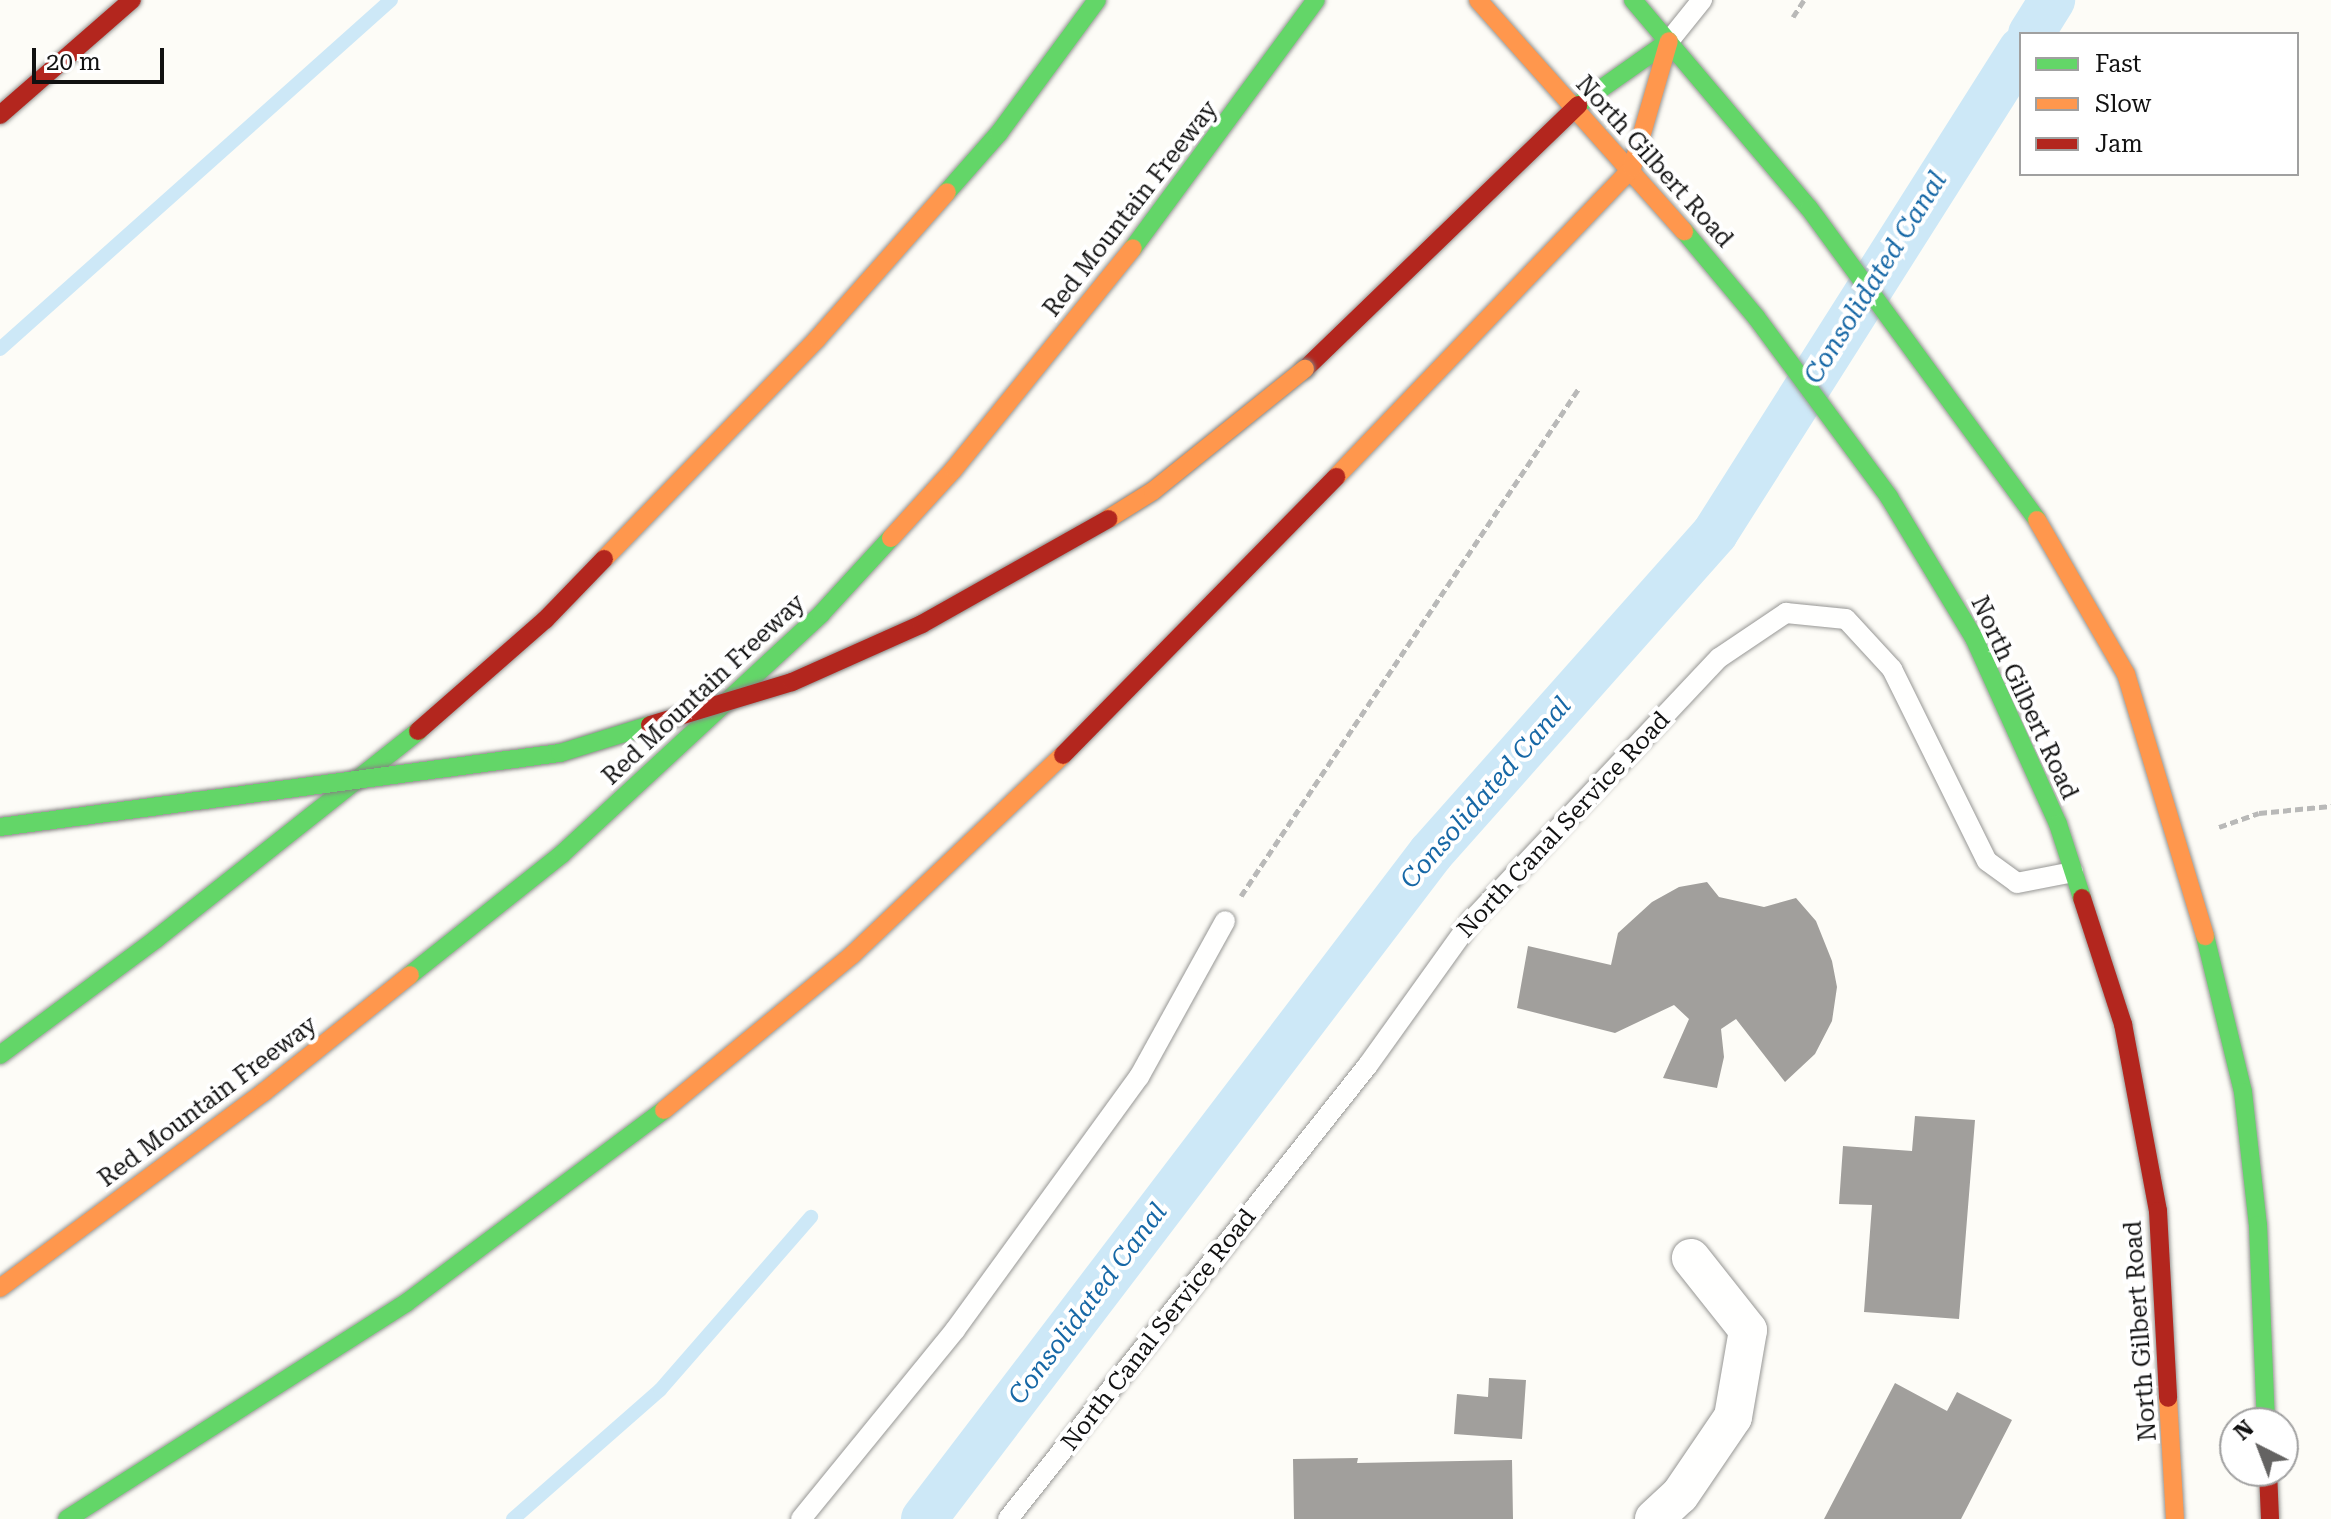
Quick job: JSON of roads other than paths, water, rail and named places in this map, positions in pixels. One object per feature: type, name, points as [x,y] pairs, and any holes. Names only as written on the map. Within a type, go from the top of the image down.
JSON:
[{"type":"main road","points":[[0,115],[132,0]]},
{"type":"main road","points":[[0,1055],[156,939],[422,727],[545,620],[827,327],[999,133],[1097,0]]},
{"type":"main road","name":"Red Mountain Freeway","points":[[0,1288],[264,1092],[562,854],[821,614],[954,469],[1125,259],[1316,0]]},
{"type":"main road","points":[[1633,0],[1809,208],[1944,389],[2019,492],[2120,662],[2174,826],[2223,996],[2243,1092],[2258,1225],[2265,1407]]},
{"type":"main road","name":"North Gilbert Road","points":[[1483,5],[1632,168],[1756,317],[1889,497],[1974,638],[2058,824],[2123,1024],[2158,1211],[2175,1519]]},
{"type":"main road","points":[[0,827],[560,753],[792,682],[922,624],[1045,557],[1153,491],[1305,369],[1574,108],[1669,41]]},
{"type":"main road","points":[[67,1519],[406,1303],[491,1242],[725,1063],[852,955],[1014,804],[1464,347],[1632,168],[1669,41]]},
{"type":"main road","points":[[2269,1487],[2270,1519]]},
{"type":"street","points":[[1654,1519],[1680,1495],[1733,1417],[1748,1330],[1691,1258]]},
{"type":"lane","points":[[1669,41],[1702,0]]},
{"type":"lane","name":"North Canal Service Road","points":[[1008,1519],[1368,1065],[1471,921],[1719,658],[1786,613],[1846,619],[1892,669],[1987,861],[2017,883],[2073,872]]},
{"type":"lane","points":[[801,1519],[955,1330],[1139,1077],[1225,921]]},
{"type":"waterway","points":[[0,349],[391,0]]},
{"type":"waterway","name":"Consolidated Canal","points":[[2032,32],[2052,0]]},
{"type":"waterway","name":"Consolidated Canal","points":[[924,1519],[1431,853],[1715,533],[2019,53]]},
{"type":"waterway","points":[[513,1519],[660,1390],[811,1217]]}]
